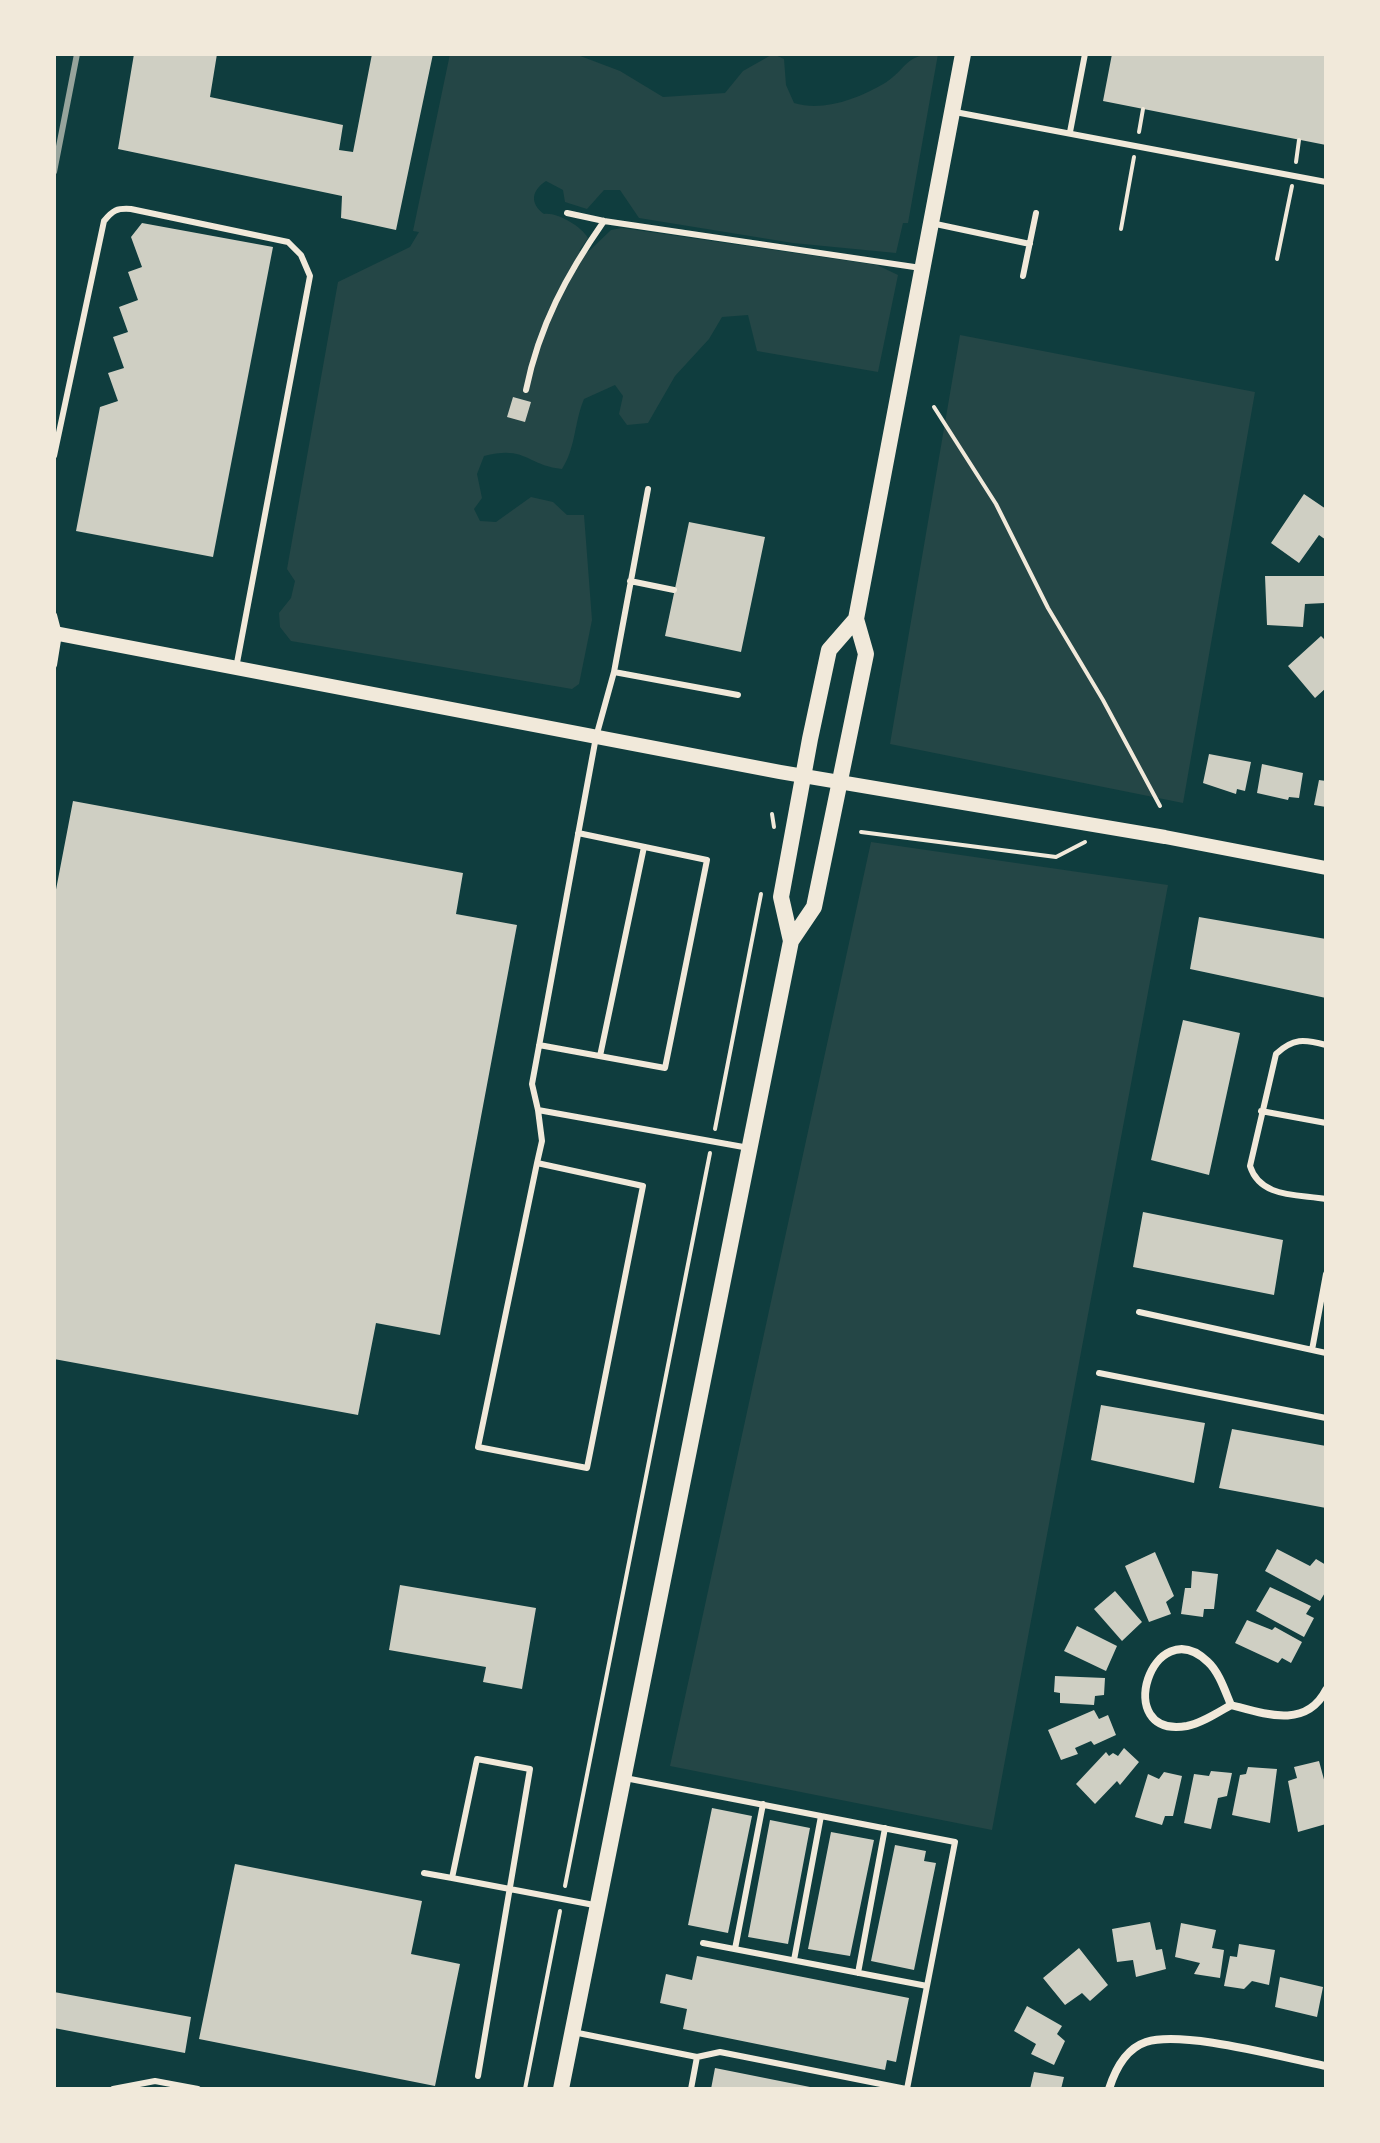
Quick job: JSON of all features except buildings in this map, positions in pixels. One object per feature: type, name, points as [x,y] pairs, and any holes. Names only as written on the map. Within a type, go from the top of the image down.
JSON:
[{"type":"main road","points":[[561,2089],[791,941],[814,907],[866,654],[856,619],[963,54]]},
{"type":"main road","points":[[791,941],[781,897],[803,776],[829,650],[856,619]]},
{"type":"street","points":[[57,633],[840,783],[1152,834],[1326,868]]},
{"type":"street","points":[[1231,1705],[1211,1664],[1198,1654],[1185,1651],[1159,1659],[1145,1682],[1148,1708],[1156,1719],[1174,1727],[1197,1723],[1231,1705],[1272,1716],[1298,1715],[1321,1700],[1326,1690]]},
{"type":"street","points":[[1109,2089],[1117,2065],[1145,2042],[1181,2039],[1326,2066]]},
{"type":"lane","points":[[1070,132],[1085,54]]},
{"type":"lane","points":[[951,111],[1326,182]]},
{"type":"lane","points":[[54,456],[104,221],[111,212],[118,208],[131,209],[288,242],[301,255],[310,276],[236,668]]},
{"type":"lane","points":[[567,213],[921,268]]},
{"type":"lane","points":[[1023,276],[1036,213]]},
{"type":"lane","points":[[526,390],[550,310],[573,264],[604,221]]},
{"type":"lane","points":[[930,222],[1030,244]]},
{"type":"lane","points":[[537,1163],[643,1186],[587,1468],[478,1447],[537,1163],[542,1141],[532,1084],[596,737],[614,672],[648,489]]},
{"type":"lane","points":[[630,581],[674,590]]},
{"type":"lane","points":[[54,615],[57,633],[54,665]]},
{"type":"lane","points":[[614,672],[738,695]]},
{"type":"lane","points":[[539,1045],[665,1068],[707,860],[578,833]]},
{"type":"lane","points":[[600,1056],[644,847]]},
{"type":"lane","points":[[1326,1045],[1306,1039],[1294,1041],[1276,1054],[1251,1151],[1254,1179],[1266,1189],[1326,1199]]},
{"type":"lane","points":[[538,1110],[749,1148]]},
{"type":"lane","points":[[1261,1111],[1326,1123]]},
{"type":"lane","points":[[1312,1350],[1326,1274]]},
{"type":"lane","points":[[1139,1312],[1326,1353]]},
{"type":"lane","points":[[1099,1373],[1326,1418]]},
{"type":"lane","points":[[452,1878],[477,1759],[530,1769],[478,2076]]},
{"type":"lane","points":[[573,2032],[697,2057],[720,2052],[907,2089],[955,1842],[623,1778]]},
{"type":"lane","points":[[735,1949],[763,1804]]},
{"type":"lane","points":[[794,1960],[821,1816]]},
{"type":"lane","points":[[858,1973],[885,1828]]},
{"type":"lane","points":[[424,1873],[510,1886],[598,1906]]},
{"type":"lane","points":[[703,1943],[927,1986]]},
{"type":"lane","points":[[691,2089],[697,2057]]},
{"type":"lane","points":[[113,2089],[155,2081],[196,2089]]},
{"type":"path","points":[[1121,229],[1143,109]]},
{"type":"path","points":[[1277,259],[1299,140]]},
{"type":"path","points":[[934,407],[996,504],[1048,608],[1103,700],[1160,806]]},
{"type":"path","points":[[771,840],[772,814]]},
{"type":"path","points":[[861,832],[1056,857]]},
{"type":"path","points":[[525,2089],[762,886]]},
{"type":"shaded area","points":[[450,54],[575,54],[620,71],[663,97],[725,93],[743,71],[773,54],[784,59],[786,85],[794,103],[817,106],[863,94],[885,83],[912,59],[938,54],[908,223],[903,223],[896,253],[793,243],[639,218],[620,190],[604,190],[587,209],[565,202],[563,190],[546,181],[535,192],[534,201],[539,210],[562,218],[585,233],[588,238],[579,251],[588,252],[611,230],[622,228],[877,265],[898,275],[878,372],[757,351],[748,315],[722,317],[709,339],[675,376],[648,423],[627,425],[619,414],[623,396],[615,385],[584,399],[570,452],[562,469],[518,454],[484,456],[477,474],[482,498],[474,509],[480,521],[496,522],[531,497],[553,502],[567,515],[584,515],[592,620],[579,684],[572,689],[291,641],[280,627],[279,613],[291,598],[295,581],[287,569],[338,282],[410,247],[419,232],[413,231]]},
{"type":"shaded area","points":[[960,335],[1255,392],[1183,803],[890,744]]},
{"type":"shaded area","points":[[871,842],[1168,885],[992,1830],[670,1766]]},
{"type":"railway","points":[[54,172],[77,54]]}]
